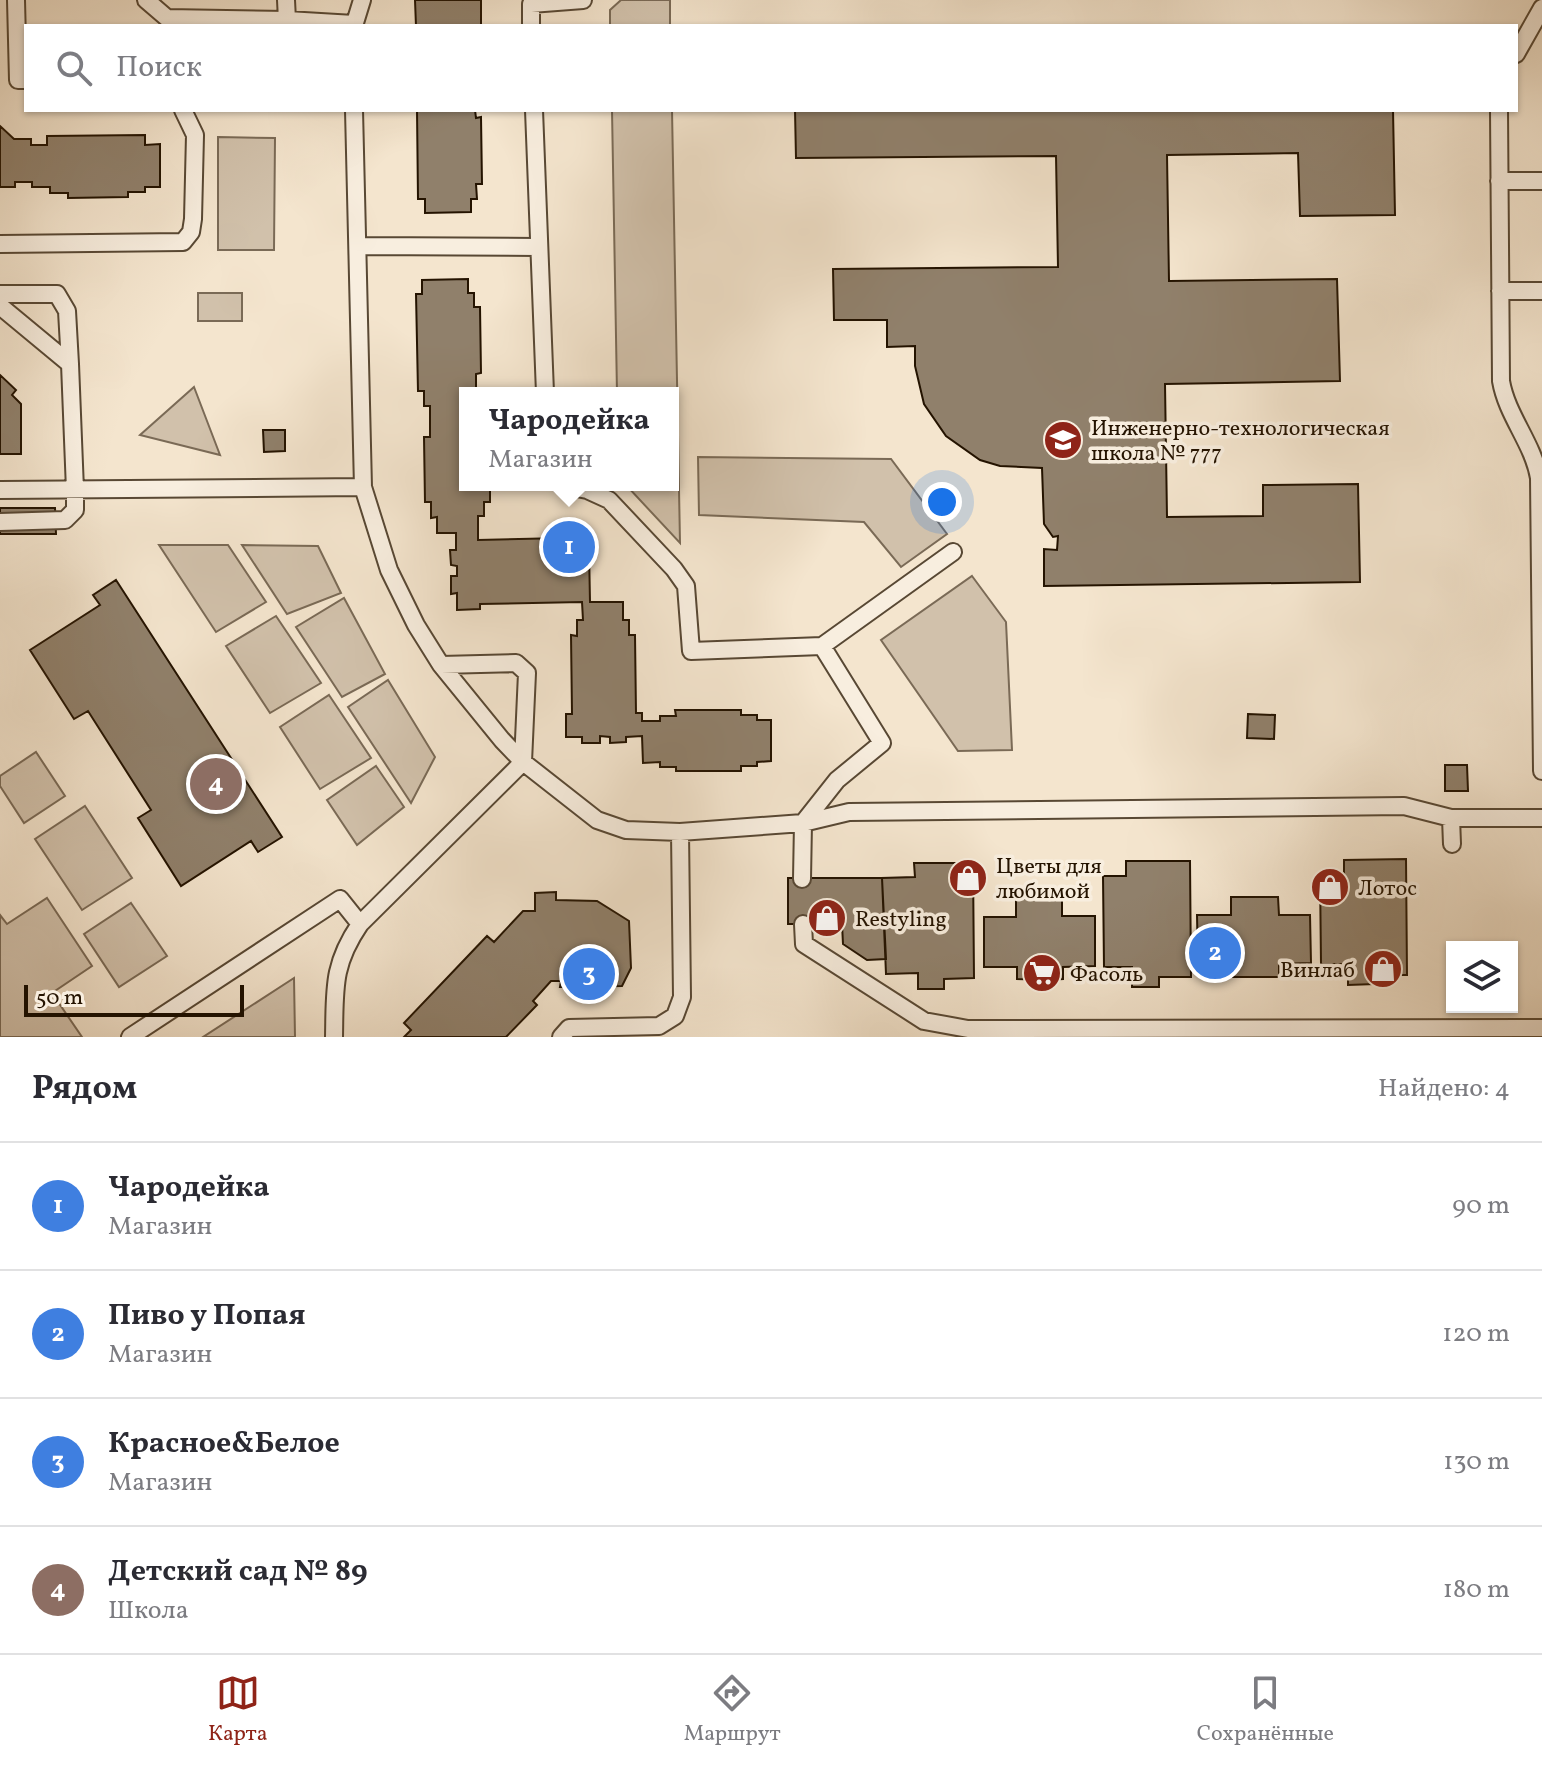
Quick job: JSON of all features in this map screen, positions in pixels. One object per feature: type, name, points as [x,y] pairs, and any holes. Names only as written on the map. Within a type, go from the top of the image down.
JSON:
[{"type":"lane","points":[[16,0],[18,80],[24,80]]},
{"type":"lane","points":[[146,0],[167,22],[320,24]]},
{"type":"lane","points":[[286,0],[286,23]]},
{"type":"lane","points":[[354,24],[362,0]]},
{"type":"lane","points":[[531,24],[531,4],[583,0]]},
{"type":"lane","points":[[1518,50],[1542,8]]},
{"type":"lane","points":[[0,244],[183,242],[191,232],[193,219],[195,135],[184,112]]},
{"type":"lane","points":[[354,112],[363,487],[389,570],[416,625],[441,665],[502,740],[523,762],[597,820],[626,830],[680,832],[803,823],[849,812],[1404,806],[1451,818],[1542,818]]},
{"type":"lane","points":[[534,112],[545,387]]},
{"type":"lane","points":[[1499,112],[1501,381],[1504,399],[1535,457],[1539,478],[1542,771]]},
{"type":"lane","points":[[1499,181],[1542,181]]},
{"type":"lane","points":[[359,246],[537,247]]},
{"type":"lane","points":[[1500,291],[1542,291]]},
{"type":"lane","points":[[0,294],[57,294],[67,311],[75,490],[75,510],[65,520],[0,522]]},
{"type":"lane","points":[[0,306],[70,364]]},
{"type":"lane","points":[[0,490],[363,487]]},
{"type":"lane","points":[[589,491],[609,500],[686,586],[691,651],[822,646],[953,552]]},
{"type":"lane","points":[[802,879],[803,823],[837,780],[882,743],[822,646]]},
{"type":"lane","points":[[334,1037],[335,983],[344,948],[360,924],[523,762],[527,673],[522,666],[516,663],[441,665]]},
{"type":"lane","points":[[1451,818],[1452,844]]},
{"type":"lane","points":[[561,1037],[569,1028],[659,1026],[675,1016],[682,997],[680,832]]},
{"type":"lane","points":[[130,1037],[340,899],[360,924]]},
{"type":"lane","points":[[803,924],[804,944],[924,1021],[968,1029],[1542,1028]]},
{"type":"shaded area","points":[[621,0],[670,0],[670,24],[610,24],[610,10]]},
{"type":"shaded area","points":[[612,112],[672,112],[677,387],[617,387]]},
{"type":"shaded area","points":[[218,137],[275,138],[274,250],[218,250]]},
{"type":"shaded area","points":[[198,293],[242,293],[242,321],[198,321]]},
{"type":"shaded area","points":[[194,387],[220,455],[140,435]]},
{"type":"shaded area","points":[[698,457],[891,459],[947,534],[901,567],[864,522],[699,515]]},
{"type":"shaded area","points":[[679,489],[680,543],[632,491]]},
{"type":"shaded area","points":[[159,545],[228,545],[266,602],[216,632]]},
{"type":"shaded area","points":[[242,545],[318,546],[341,593],[287,614]]},
{"type":"shaded area","points":[[972,576],[1006,622],[1012,750],[958,751],[881,640]]},
{"type":"shaded area","points":[[344,598],[385,674],[342,697],[296,627]]},
{"type":"shaded area","points":[[276,616],[321,683],[270,713],[226,646]]},
{"type":"shaded area","points":[[388,680],[435,757],[411,803],[348,707]]},
{"type":"shaded area","points":[[329,695],[371,758],[320,789],[280,727]]},
{"type":"shaded area","points":[[36,752],[65,796],[24,823],[0,786],[0,776]]},
{"type":"shaded area","points":[[376,766],[404,807],[357,845],[327,800]]},
{"type":"shaded area","points":[[85,806],[132,878],[82,910],[35,839]]},
{"type":"shaded area","points":[[47,898],[92,966],[52,993],[82,1037],[0,1037],[0,915],[7,924]]},
{"type":"shaded area","points":[[131,903],[167,956],[119,987],[84,934]]},
{"type":"shaded area","points":[[294,978],[295,1037],[203,1037]]},
{"type":"building","points":[[415,0],[481,0],[481,24],[416,24]]},
{"type":"building","points":[[417,112],[475,112],[476,118],[481,117],[482,184],[476,184],[477,199],[471,199],[471,212],[425,213],[425,199],[418,199]]},
{"type":"building","points":[[795,112],[1393,112],[1395,215],[1300,216],[1298,153],[1167,155],[1169,281],[1337,279],[1340,381],[1165,384],[1167,517],[1263,516],[1263,485],[1358,484],[1360,582],[1044,586],[1044,549],[1057,550],[1058,536],[1053,537],[1044,524],[1042,468],[1000,466],[980,460],[946,436],[924,404],[915,366],[915,346],[887,347],[887,320],[834,320],[833,269],[1058,267],[1056,156],[796,158]]},
{"type":"building","points":[[0,126],[14,139],[31,139],[31,145],[47,145],[47,136],[145,135],[145,145],[160,144],[160,187],[145,187],[145,192],[128,192],[128,197],[68,198],[68,193],[50,193],[50,187],[32,187],[32,182],[15,182],[15,187],[0,187]]},
{"type":"building","points":[[468,279],[468,293],[474,293],[474,307],[480,307],[481,373],[476,374],[476,387],[459,387],[459,491],[490,491],[490,502],[484,502],[484,516],[478,516],[478,540],[562,538],[562,544],[575,544],[575,549],[589,549],[590,602],[623,602],[623,620],[629,620],[629,635],[635,635],[636,713],[642,713],[642,721],[660,721],[660,716],[676,716],[675,710],[741,710],[741,715],[757,715],[757,720],[771,720],[771,761],[757,762],[757,766],[741,766],[741,771],[676,771],[676,767],[660,767],[660,762],[643,763],[642,736],[626,737],[626,742],[610,743],[610,737],[600,736],[600,743],[582,743],[582,737],[566,737],[566,714],[572,714],[571,635],[577,636],[577,620],[583,620],[582,602],[480,604],[480,609],[457,610],[457,593],[451,594],[451,576],[457,576],[457,566],[451,565],[450,550],[456,550],[456,533],[437,533],[437,517],[431,518],[431,502],[425,502],[424,437],[430,437],[430,406],[424,406],[424,391],[418,391],[416,294],[422,294],[422,280]]},
{"type":"building","points":[[0,375],[16,390],[12,395],[21,404],[21,454],[0,454]]},
{"type":"building","points":[[263,430],[285,430],[285,451],[264,452]]},
{"type":"building","points":[[0,508],[55,508],[56,534],[0,534]]},
{"type":"building","points":[[116,580],[282,837],[258,852],[251,841],[181,886],[138,818],[151,810],[88,711],[74,719],[30,650],[100,605],[93,595]]},
{"type":"building","points":[[1248,714],[1275,715],[1274,739],[1247,738]]},
{"type":"building","points":[[1445,765],[1467,765],[1468,791],[1445,791]]},
{"type":"building","points":[[1406,859],[1407,975],[1375,975],[1375,984],[1348,985],[1348,964],[1321,964],[1320,873],[1344,873],[1344,860]]},
{"type":"building","points":[[1126,861],[1190,861],[1191,977],[1159,977],[1159,987],[1132,987],[1132,967],[1104,967],[1103,876],[1126,876]]},
{"type":"building","points":[[914,863],[973,863],[974,978],[944,979],[944,989],[918,989],[918,973],[886,974],[882,878],[915,877]]},
{"type":"building","points":[[788,878],[882,878],[886,959],[867,960],[843,944],[842,924],[788,924]]},
{"type":"building","points":[[556,892],[556,900],[597,901],[629,921],[631,968],[622,986],[560,987],[561,981],[551,981],[533,1001],[537,1005],[506,1037],[404,1037],[411,1030],[404,1023],[487,936],[494,942],[523,911],[535,911],[535,893]]},
{"type":"building","points":[[1231,897],[1278,897],[1279,915],[1310,915],[1311,963],[1279,964],[1279,977],[1232,977],[1231,964],[1198,964],[1197,915],[1231,915]]},
{"type":"building","points":[[1016,899],[1062,899],[1062,916],[1095,916],[1095,966],[1063,967],[1063,979],[1047,980],[1017,979],[1017,967],[984,967],[984,917],[1016,917]]},
{"type":"place","name":"Инженерно-технологическая школа № 777","points":[[1063,440]]},
{"type":"place","name":"Чародейка","points":[[569,547]]},
{"type":"place","name":"Детский сад № 89","points":[[216,784]]},
{"type":"place","name":"Цветы для любимой","points":[[968,878]]},
{"type":"place","name":"Лотос","points":[[1330,887]]},
{"type":"place","name":"Restyling","points":[[827,918]]},
{"type":"place","name":"Пиво у Попая","points":[[1215,953]]},
{"type":"place","name":"Винлаб","points":[[1383,969]]},
{"type":"place","name":"Фасоль","points":[[1042,973]]},
{"type":"place","name":"Красное&Белое","points":[[589,974]]}]
